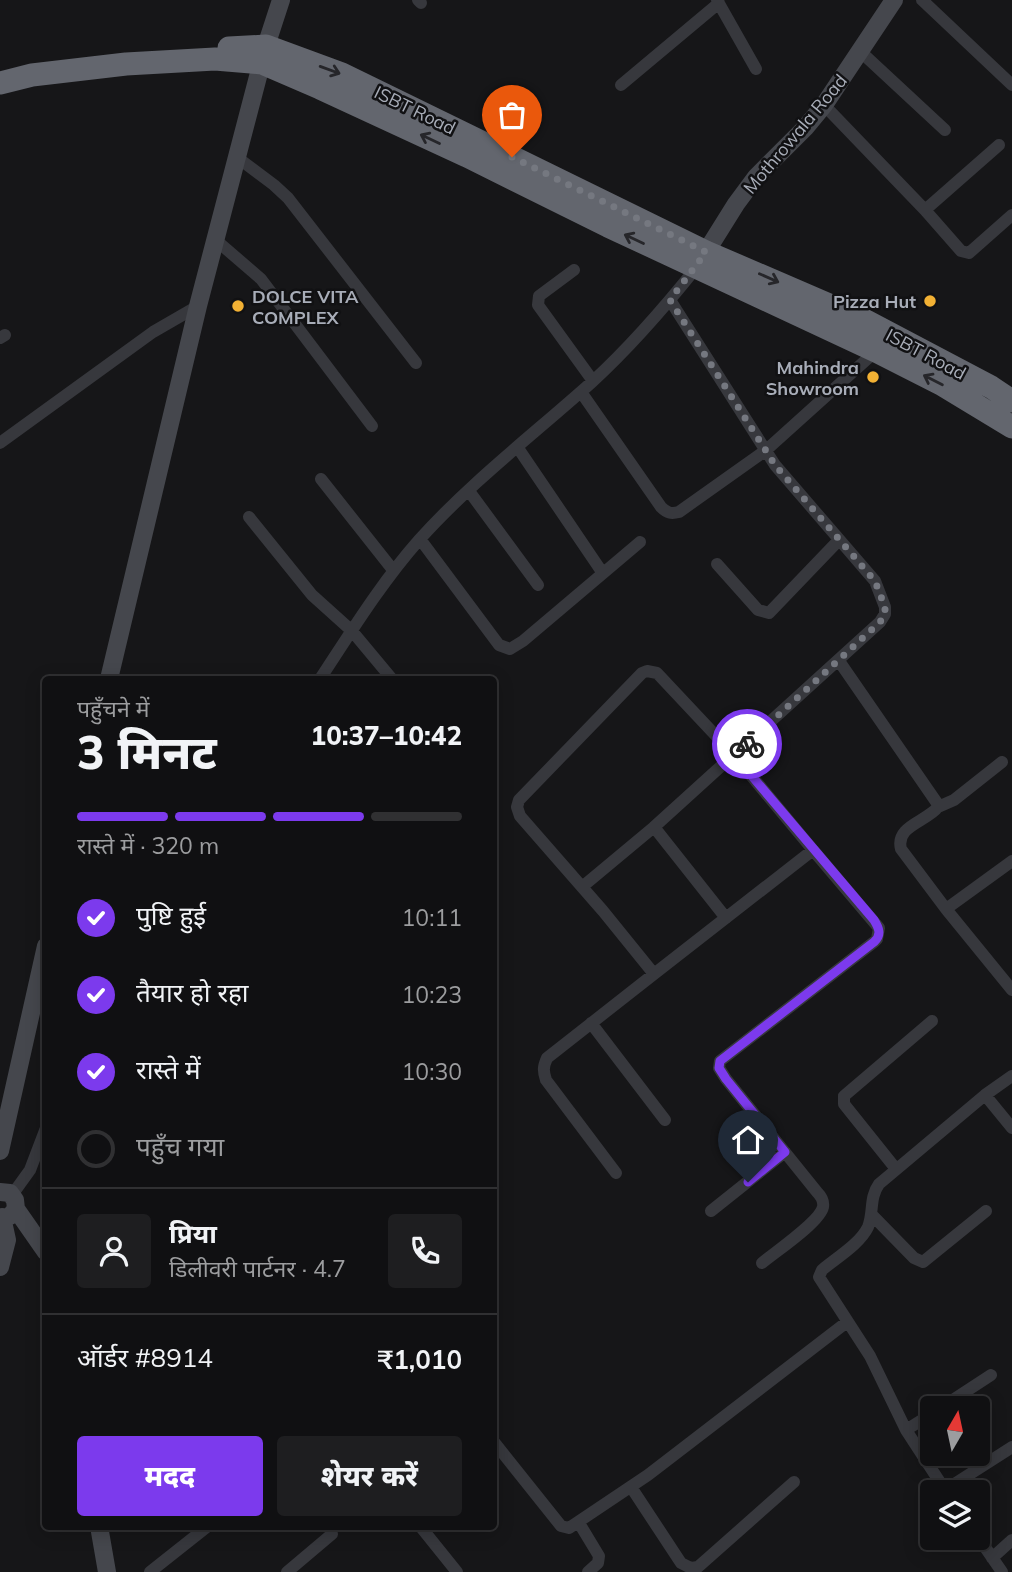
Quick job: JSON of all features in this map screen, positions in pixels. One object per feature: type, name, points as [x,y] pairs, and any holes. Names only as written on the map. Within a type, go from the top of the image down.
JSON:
[{"type":"highway","name":"ISBT Road","points":[[0,72],[170,50],[264,55],[342,74],[701,260],[864,320],[1001,386],[1012,401]]},
{"type":"highway","points":[[0,83],[32,75],[126,64],[264,55]]},
{"type":"highway","points":[[701,260],[941,384],[1012,426]]},
{"type":"main road","points":[[109,676],[198,306],[281,0]]},
{"type":"main road","name":"Mothrowala Road","points":[[701,260],[756,177],[824,105],[894,0]]},
{"type":"main road","points":[[988,412],[1002,429],[1012,436]]},
{"type":"main road","points":[[0,1151],[42,964]]},
{"type":"main road","points":[[6,1206],[42,1247]]},
{"type":"main road","points":[[0,1266],[7,1240],[6,1206]]},
{"type":"main road","points":[[100,1530],[107,1572]]},
{"type":"street","points":[[922,0],[1012,85]]},
{"type":"street","points":[[621,85],[718,2],[756,69]]},
{"type":"street","points":[[861,52],[945,130]]},
{"type":"street","points":[[824,105],[925,209],[961,251],[966,253],[974,250],[1012,215]]},
{"type":"street","points":[[925,209],[999,145]]},
{"type":"street","points":[[238,159],[288,198],[416,363]]},
{"type":"street","points":[[217,240],[261,279],[372,426]]},
{"type":"street","points":[[322,676],[393,570],[420,539],[469,491],[593,381],[653,321],[701,260]]},
{"type":"street","points":[[574,270],[544,291],[537,300],[593,381]]},
{"type":"street","points":[[582,887],[654,827],[839,662],[885,614],[875,581],[765,451],[670,300]]},
{"type":"street","points":[[0,443],[152,332],[198,306]]},
{"type":"street","points":[[581,392],[661,507],[670,513],[679,512],[765,451],[876,351]]},
{"type":"street","points":[[518,448],[603,572]]},
{"type":"street","points":[[321,479],[393,570]]},
{"type":"street","points":[[469,491],[538,585]]},
{"type":"street","points":[[249,517],[312,594],[352,631],[390,676]]},
{"type":"street","points":[[420,539],[499,645],[506,649],[514,648],[523,641],[640,542]]},
{"type":"street","points":[[717,565],[758,610],[769,613],[839,540]]},
{"type":"street","points":[[839,662],[938,807]]},
{"type":"street","points":[[654,974],[520,816],[517,803],[642,673],[651,671],[657,673],[734,755],[879,928],[877,939],[722,1058],[719,1065],[726,1079],[821,1198],[823,1207],[810,1224],[762,1263]]},
{"type":"street","points":[[1002,762],[954,800],[938,807],[932,814],[903,832],[899,845],[946,909],[1012,990]]},
{"type":"street","points":[[654,827],[726,918]]},
{"type":"street","points":[[616,1173],[546,1080],[543,1071],[547,1058],[813,850]]},
{"type":"street","points":[[946,909],[1012,861]]},
{"type":"street","points":[[896,1169],[844,1104],[844,1096],[932,1021]]},
{"type":"street","points":[[591,1023],[665,1120]]},
{"type":"street","points":[[939,1480],[906,1430],[874,1364],[823,1287],[819,1274],[864,1235],[872,1215],[873,1192],[896,1169],[1012,1076]]},
{"type":"street","points":[[985,1095],[1012,1128]]},
{"type":"street","points":[[6,1206],[30,1170],[42,1138]]},
{"type":"street","points":[[711,1211],[785,1152]]},
{"type":"street","points":[[872,1215],[914,1258],[923,1262],[986,1211]]},
{"type":"street","points":[[497,1446],[561,1526],[569,1528],[631,1487],[847,1322]]},
{"type":"street","points":[[959,1396],[991,1376]]},
{"type":"street","points":[[906,1430],[920,1421]]},
{"type":"street","points":[[962,1480],[1012,1447]]},
{"type":"street","points":[[631,1487],[681,1563],[691,1569],[698,1567],[794,1482]]},
{"type":"street","points":[[579,1523],[599,1556],[598,1563],[588,1572]]},
{"type":"street","points":[[150,1572],[203,1530]]},
{"type":"street","points":[[424,1530],[457,1572]]},
{"type":"street","points":[[287,1572],[332,1534]]},
{"type":"street","points":[[992,1558],[1012,1540]]},
{"type":"street","points":[[987,1550],[1002,1572]]},
{"type":"way so far","points":[[512,157],[706,252],[670,300],[765,451],[867,570],[884,600],[885,614],[880,622],[747,744]]},
{"type":"place","name":"Pizza Hut","points":[[930,301]]},
{"type":"place","name":"DOLCE VITA COMPLEX","points":[[238,306]]},
{"type":"place","name":"Mahindra Showroom","points":[[873,377]]},
{"type":"route","points":[[747,744],[734,755],[879,928],[874,942],[720,1061],[719,1068],[726,1079],[785,1152],[748,1182]]}]
